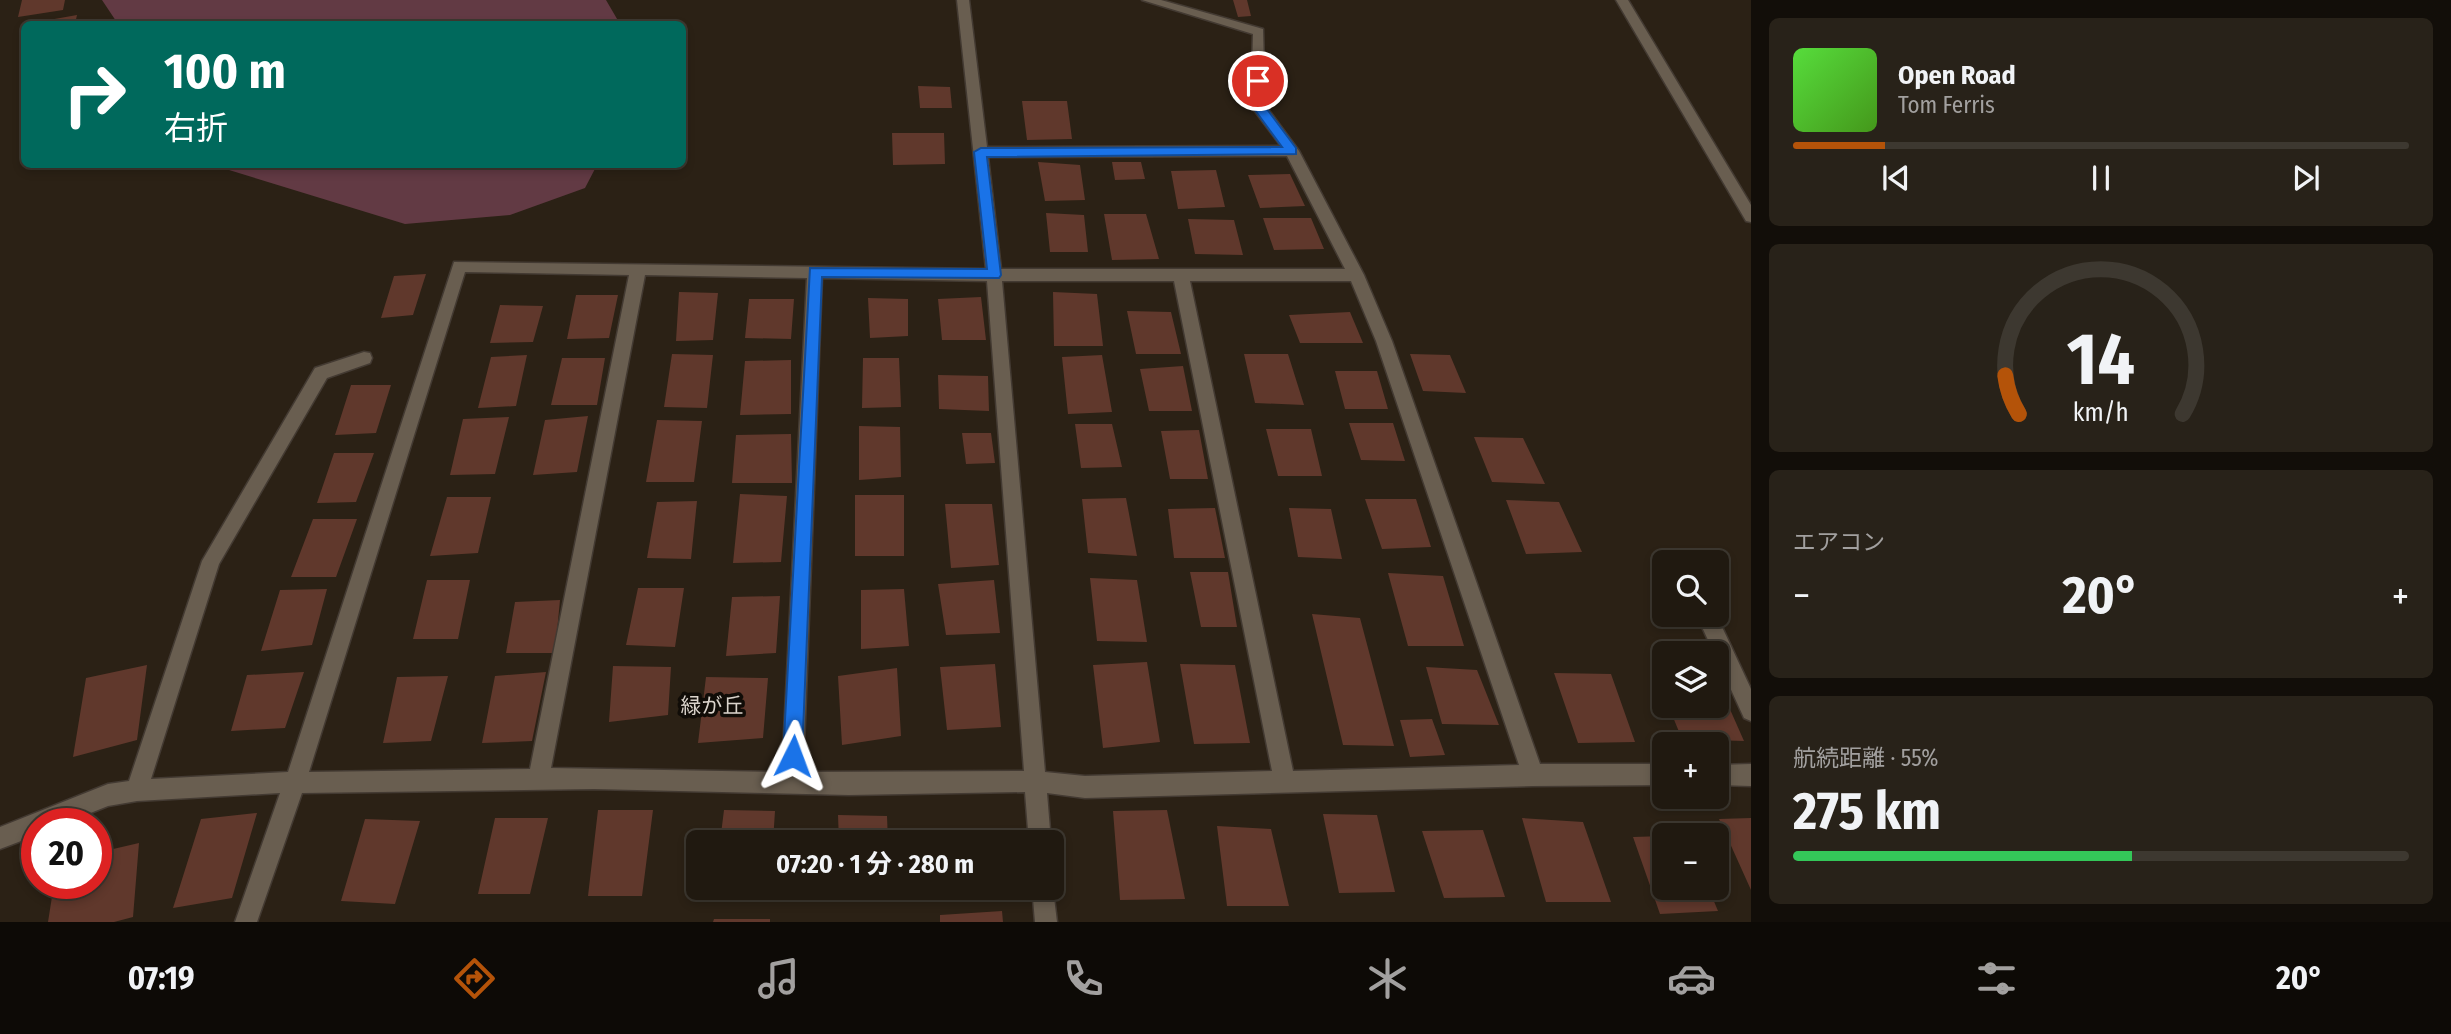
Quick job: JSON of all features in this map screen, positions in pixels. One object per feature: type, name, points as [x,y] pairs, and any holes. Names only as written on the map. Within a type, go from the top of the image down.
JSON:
[{"type":"street","points":[[963,0],[994,275],[1039,830]]},
{"type":"street","points":[[1148,0],[1259,32],[1258,106],[1292,151],[1356,275],[1384,341],[1533,775]]},
{"type":"street","points":[[1622,0],[1751,217]]},
{"type":"street","points":[[981,152],[1292,151]]},
{"type":"street","points":[[246,922],[295,782],[459,266],[994,275],[1356,275]]},
{"type":"street","points":[[538,779],[638,269]]},
{"type":"street","points":[[792,783],[815,272]]},
{"type":"street","points":[[1181,275],[1285,782]]},
{"type":"street","points":[[137,790],[211,561],[321,373],[364,358]]},
{"type":"street","points":[[1712,627],[1751,711]]},
{"type":"street","points":[[76,808],[108,795],[137,790],[295,782],[321,784],[538,779],[792,783],[1035,781],[1085,787],[1533,775],[1652,775]]},
{"type":"street","points":[[1729,775],[1751,775]]},
{"type":"street","points":[[0,838],[21,830]]},
{"type":"street","points":[[1044,900],[1046,922]]},
{"type":"shaded area","points":[[102,0],[606,0],[618,21],[116,21]]},
{"type":"shaded area","points":[[227,168],[595,168],[585,188],[510,215],[405,224]]},
{"type":"building","points":[[22,0],[65,0],[63,10],[18,17]]},
{"type":"building","points":[[1233,0],[1247,0],[1251,16],[1238,17]]},
{"type":"building","points":[[77,15],[76,21],[43,21]]},
{"type":"building","points":[[918,86],[950,87],[952,108],[920,108]]},
{"type":"building","points":[[1022,101],[1067,101],[1072,139],[1027,140]]},
{"type":"building","points":[[892,133],[944,133],[945,164],[893,165]]},
{"type":"building","points":[[1038,162],[1080,165],[1085,200],[1045,201]]},
{"type":"building","points":[[1112,162],[1141,162],[1145,179],[1115,180]]},
{"type":"building","points":[[1216,170],[1225,207],[1178,209],[1171,171]]},
{"type":"building","points":[[1290,174],[1305,206],[1260,208],[1248,175]]},
{"type":"building","points":[[1046,213],[1084,215],[1088,252],[1050,252]]},
{"type":"building","points":[[1104,214],[1146,214],[1159,259],[1112,260]]},
{"type":"building","points":[[1263,218],[1311,218],[1324,249],[1274,250]]},
{"type":"building","points":[[1188,219],[1234,220],[1243,255],[1195,254]]},
{"type":"building","points":[[426,274],[413,315],[381,318],[394,276]]},
{"type":"building","points":[[679,292],[718,293],[713,340],[676,341]]},
{"type":"building","points":[[1053,292],[1097,294],[1103,346],[1054,346]]},
{"type":"building","points":[[576,295],[618,295],[609,338],[567,339]]},
{"type":"building","points":[[981,297],[986,340],[942,340],[938,299]]},
{"type":"building","points":[[868,298],[908,299],[908,336],[870,338]]},
{"type":"building","points":[[749,299],[794,299],[791,339],[745,338]]},
{"type":"building","points":[[500,305],[543,306],[533,342],[490,343]]},
{"type":"building","points":[[1127,311],[1171,312],[1181,354],[1136,354]]},
{"type":"building","points":[[1350,312],[1363,343],[1300,343],[1289,315]]},
{"type":"building","points":[[672,354],[713,355],[707,408],[664,407]]},
{"type":"building","points":[[1244,354],[1288,354],[1304,405],[1255,403]]},
{"type":"building","points":[[1410,354],[1450,355],[1466,393],[1423,391]]},
{"type":"building","points":[[527,355],[516,406],[478,408],[491,357]]},
{"type":"building","points":[[1102,355],[1112,412],[1068,414],[1062,357]]},
{"type":"building","points":[[562,358],[605,358],[597,405],[551,405]]},
{"type":"building","points":[[863,358],[899,358],[901,407],[862,408]]},
{"type":"building","points":[[791,360],[791,414],[740,415],[745,361]]},
{"type":"building","points":[[1183,366],[1192,411],[1149,411],[1140,369]]},
{"type":"building","points":[[1335,371],[1377,371],[1388,409],[1345,409]]},
{"type":"building","points":[[938,375],[988,376],[989,411],[939,409]]},
{"type":"building","points":[[351,385],[391,385],[376,433],[335,435]]},
{"type":"building","points":[[588,416],[577,472],[533,475],[545,420]]},
{"type":"building","points":[[509,417],[495,474],[450,475],[463,419]]},
{"type":"building","points":[[657,420],[702,421],[694,482],[646,482]]},
{"type":"building","points":[[1349,423],[1393,423],[1405,461],[1361,460]]},
{"type":"building","points":[[1075,424],[1112,424],[1122,467],[1081,468]]},
{"type":"building","points":[[859,426],[900,427],[901,477],[859,480]]},
{"type":"building","points":[[1266,429],[1311,429],[1322,476],[1278,476]]},
{"type":"building","points":[[1199,430],[1208,479],[1170,479],[1161,431]]},
{"type":"building","points":[[962,433],[991,433],[995,463],[966,464]]},
{"type":"building","points":[[791,434],[792,483],[732,483],[736,435]]},
{"type":"building","points":[[1474,437],[1523,438],[1545,484],[1492,482]]},
{"type":"building","points":[[334,453],[374,453],[356,502],[317,503]]},
{"type":"building","points":[[740,494],[787,496],[781,562],[733,563]]},
{"type":"building","points":[[855,495],[904,495],[904,556],[855,556]]},
{"type":"building","points":[[447,497],[491,497],[478,553],[430,556]]},
{"type":"building","points":[[1126,498],[1137,556],[1088,553],[1082,499]]},
{"type":"building","points":[[1365,499],[1416,499],[1431,547],[1382,549]]},
{"type":"building","points":[[1506,500],[1559,502],[1582,552],[1526,554]]},
{"type":"building","points":[[697,501],[691,559],[647,558],[657,502]]},
{"type":"building","points":[[945,504],[992,504],[999,565],[951,568]]},
{"type":"building","points":[[1215,508],[1225,558],[1174,558],[1168,509]]},
{"type":"building","points":[[1289,508],[1331,509],[1342,559],[1298,557]]},
{"type":"building","points":[[313,519],[357,519],[336,577],[291,577]]},
{"type":"building","points":[[1190,572],[1228,572],[1237,627],[1201,627]]},
{"type":"building","points":[[1388,573],[1443,576],[1464,646],[1408,646]]},
{"type":"building","points":[[1090,578],[1137,580],[1147,642],[1097,641]]},
{"type":"building","points":[[427,580],[470,580],[458,639],[413,639]]},
{"type":"building","points":[[994,580],[1000,633],[946,635],[938,584]]},
{"type":"building","points":[[638,588],[684,588],[675,647],[626,645]]},
{"type":"building","points":[[327,589],[312,645],[261,651],[280,590]]},
{"type":"building","points":[[904,589],[909,646],[861,649],[861,590]]},
{"type":"building","points":[[780,596],[776,653],[726,656],[732,597]]},
{"type":"building","points":[[560,600],[555,653],[506,653],[515,602]]},
{"type":"building","points":[[1312,614],[1360,618],[1394,746],[1343,745]]},
{"type":"building","points":[[1147,662],[1160,742],[1103,748],[1093,665]]},
{"type":"building","points":[[995,664],[1001,727],[947,730],[940,667]]},
{"type":"building","points":[[1180,664],[1235,665],[1250,743],[1194,744]]},
{"type":"building","points":[[147,665],[137,740],[73,757],[86,678]]},
{"type":"building","points":[[613,666],[671,667],[668,715],[609,722]]},
{"type":"building","points":[[1426,667],[1477,670],[1499,725],[1442,724]]},
{"type":"building","points":[[897,668],[901,736],[842,745],[838,676]]},
{"type":"building","points":[[304,672],[285,728],[231,731],[247,675]]},
{"type":"building","points":[[546,672],[532,741],[482,743],[495,676]]},
{"type":"building","points":[[1554,673],[1611,674],[1635,742],[1578,743]]},
{"type":"building","points":[[448,676],[431,741],[383,743],[397,677]]},
{"type":"building","points":[[706,677],[768,678],[763,738],[698,743]]},
{"type":"building","points":[[1729,707],[1744,741],[1729,741],[1729,732],[1679,732],[1673,718],[1729,718]]},
{"type":"building","points":[[1432,719],[1445,755],[1410,757],[1400,720]]},
{"type":"building","points":[[598,810],[653,810],[642,896],[588,896]]},
{"type":"building","points":[[724,810],[775,811],[774,830],[722,830]]},
{"type":"building","points":[[1167,810],[1185,899],[1120,900],[1113,811]]},
{"type":"building","points":[[257,813],[232,898],[173,908],[201,819]]},
{"type":"building","points":[[1323,814],[1377,815],[1395,892],[1339,893]]},
{"type":"building","points":[[838,815],[887,816],[888,830],[839,830]]},
{"type":"building","points":[[495,818],[548,818],[530,894],[478,894]]},
{"type":"building","points":[[1522,818],[1583,822],[1611,902],[1546,902]]},
{"type":"building","points":[[1751,818],[1751,890],[1729,841],[1729,823],[1721,823],[1719,819]]},
{"type":"building","points":[[365,819],[420,821],[395,904],[341,901]]},
{"type":"building","points":[[1217,826],[1271,829],[1289,906],[1227,906]]},
{"type":"building","points":[[1483,830],[1505,897],[1444,898],[1422,831]]},
{"type":"building","points":[[1652,836],[1652,891],[1633,837]]},
{"type":"building","points":[[139,843],[133,917],[114,922],[48,922],[52,899],[112,899],[112,849]]},
{"type":"building","points":[[1655,900],[1713,900],[1718,911],[1660,914]]},
{"type":"building","points":[[1002,911],[1003,922],[940,922],[940,915]]},
{"type":"building","points":[[714,919],[770,919],[770,922],[713,922]]},
{"type":"district","name":"緑が丘","points":[[712,706]]},
{"type":"route","points":[[793,756],[815,272],[994,275],[981,152],[1292,151],[1258,106],[1258,81]]}]
